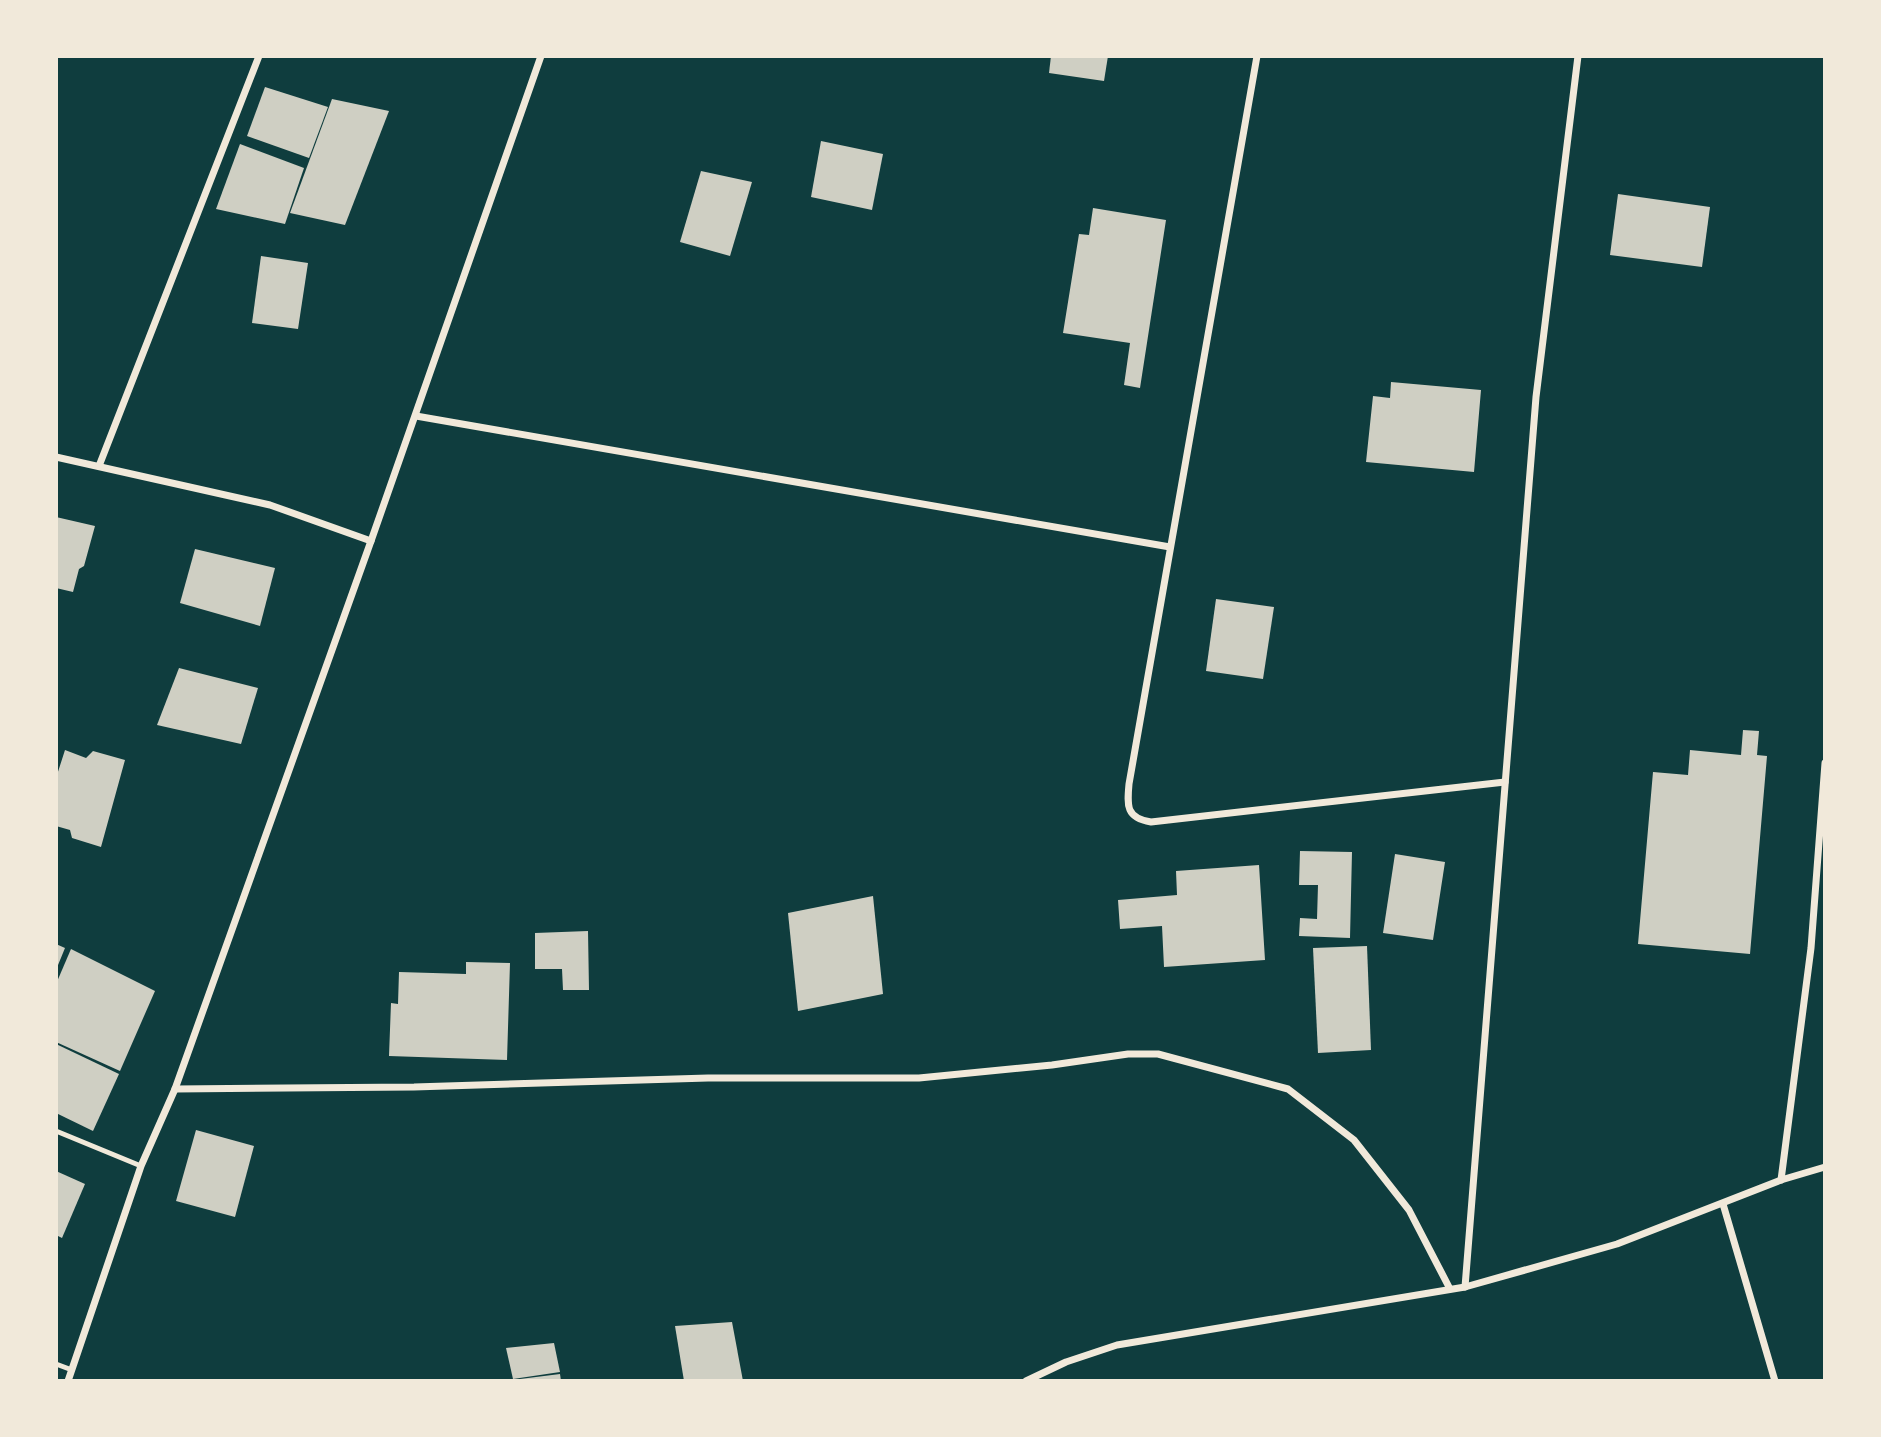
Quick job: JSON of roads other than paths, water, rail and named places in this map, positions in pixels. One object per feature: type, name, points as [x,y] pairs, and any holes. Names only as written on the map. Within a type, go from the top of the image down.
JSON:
[{"type":"street","points":[[99,466],[259,56]]},
{"type":"street","points":[[68,1381],[141,1166],[176,1088],[416,416],[541,56]]},
{"type":"street","points":[[1257,56],[1129,784],[1127,800],[1131,813],[1139,820],[1164,821],[1505,782]]},
{"type":"street","points":[[1465,1287],[1536,397],[1578,56]]},
{"type":"street","points":[[416,416],[1170,547]]},
{"type":"street","points":[[56,457],[270,505],[371,541]]},
{"type":"street","points":[[1781,1180],[1811,948],[1825,763]]},
{"type":"street","points":[[176,1088],[414,1087],[708,1078],[919,1078],[1052,1066],[1128,1054],[1157,1054],[1287,1089],[1354,1140],[1409,1210],[1450,1289]]},
{"type":"street","points":[[1026,1381],[1066,1362],[1117,1345],[1465,1287],[1617,1244],[1781,1180],[1825,1167]]},
{"type":"street","points":[[1723,1204],[1775,1381]]},
{"type":"lane","points":[[56,1131],[141,1166]]},
{"type":"lane","points":[[56,1364],[72,1370]]}]
